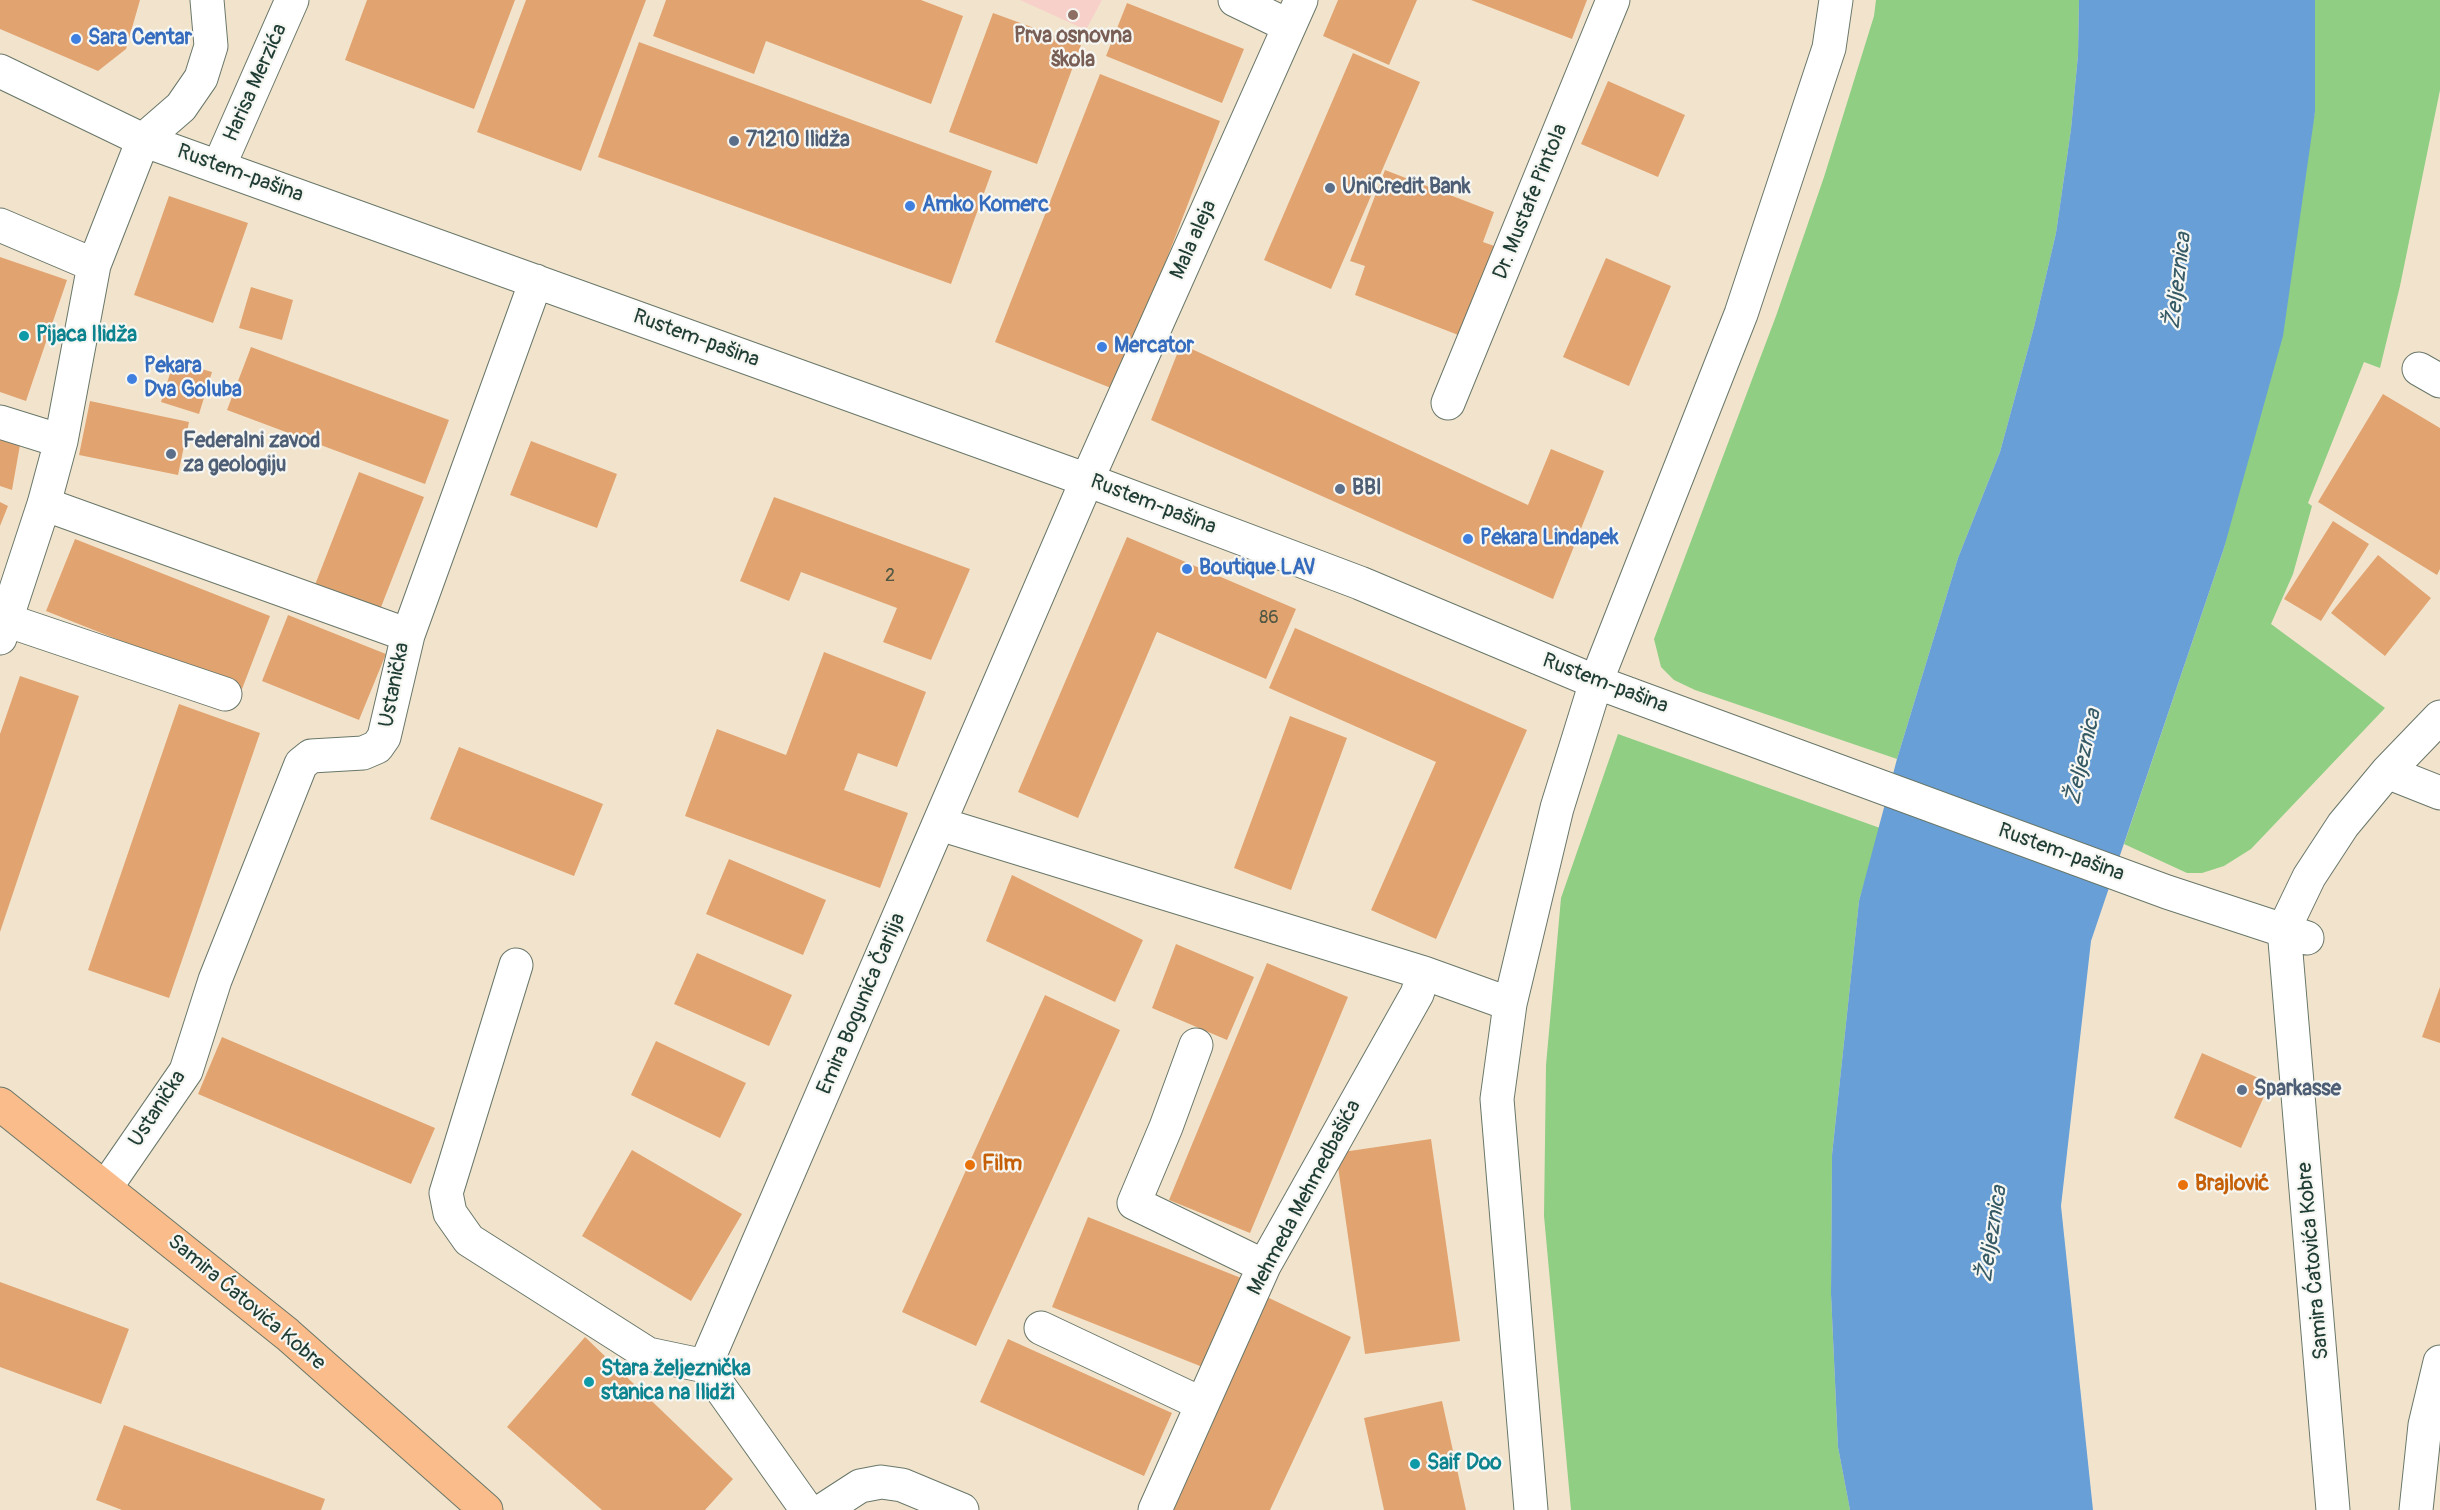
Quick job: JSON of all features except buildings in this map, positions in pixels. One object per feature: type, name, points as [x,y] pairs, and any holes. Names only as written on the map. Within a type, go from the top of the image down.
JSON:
[{"type":"main road","name":"Samira Ćatovića Kobre","points":[[0,1104],[287,1334],[486,1510]]},
{"type":"street","points":[[207,0],[212,46],[201,78],[181,107],[143,140],[94,265],[61,441],[44,504],[3,629],[225,694]]},
{"type":"street","name":"Harisa Merzića","points":[[219,166],[292,0]]},
{"type":"street","points":[[1235,0],[1295,13]]},
{"type":"street","name":"Dr. Mustafe Pintola","points":[[1449,403],[1613,0]]},
{"type":"street","points":[[1531,1510],[1497,1100],[1510,1004],[1557,808],[1596,682],[1741,314],[1828,48],[1836,0]]},
{"type":"street","name":"Mala aleja","points":[[1087,480],[1295,13]]},
{"type":"street","name":"Rustem-pašina","points":[[0,71],[143,140],[1087,480],[1360,583],[1596,682],[2167,892],[2296,934]]},
{"type":"street","points":[[0,225],[94,265]]},
{"type":"street","points":[[408,635],[536,281]]},
{"type":"street","points":[[0,422],[61,441]]},
{"type":"street","name":"Emira Bogunića Čarlija","points":[[705,1366],[1087,480]]},
{"type":"street","name":"Ustanička","points":[[44,504],[408,635],[384,737],[377,747],[363,753],[310,756],[301,764],[215,980],[186,1071],[106,1187]]},
{"type":"street","points":[[2296,934],[2309,877],[2343,825],[2388,772],[2440,717]]},
{"type":"street","points":[[2388,772],[2440,792]]},
{"type":"street","points":[[940,824],[1424,973],[1510,1004]]},
{"type":"street","name":"Samira Ćatovića Kobre","points":[[2296,934],[2292,1013],[2333,1510]]},
{"type":"street","points":[[516,965],[446,1193],[450,1213],[469,1240],[648,1354],[705,1366],[807,1510]]},
{"type":"street","name":"Mehmeda Mehmedbašića","points":[[1155,1510],[1264,1266],[1417,994],[1424,973]]},
{"type":"street","points":[[1196,1045],[1166,1127],[1134,1203],[1264,1266]]},
{"type":"street","points":[[1041,1328],[1202,1404]]},
{"type":"street","points":[[2416,1510],[2426,1425],[2440,1362]]},
{"type":"street","points":[[823,1510],[861,1486],[880,1482],[902,1485],[962,1510]]},
{"type":"shaded area","name":"Prva osnovna škola","points":[[1020,0],[1102,0],[1086,30]]},
{"type":"green space","points":[[1876,0],[2079,0],[2078,55],[2071,129],[2056,233],[2034,327],[2000,452],[1958,558],[1897,759],[1695,690],[1674,680],[1661,667],[1654,639],[1776,316],[1824,177],[1874,16]]},
{"type":"green space","points":[[2315,0],[2440,0],[2440,90],[2400,286],[2380,368],[2364,362],[2308,503],[2312,506],[2293,574],[2271,624],[2385,708],[2251,849],[2224,866],[2202,873],[2187,873],[2124,844],[2224,548],[2315,112]]},
{"type":"green space","points":[[1618,734],[1880,828],[1859,901],[1832,1155],[1831,1294],[1838,1447],[1850,1510],[1571,1510],[1544,1216],[1546,1065],[1561,898]]},
{"type":"water","name":"Željeznica","points":[[2079,0],[2315,0],[2315,112],[2283,336],[2224,548],[2091,941],[2061,1206],[2093,1510],[1850,1510],[1838,1447],[1831,1294],[1832,1155],[1859,901],[1897,759],[1958,558],[2000,452],[2034,327],[2056,233],[2071,129],[2078,55]]},
{"type":"place","name":"Prva osnovna škola","points":[[1073,15]]},
{"type":"place","name":"Sara Centar","points":[[76,39]]},
{"type":"place","name":"71210 Ilidža","points":[[734,141]]},
{"type":"place","name":"UniCredit Bank","points":[[1330,188]]},
{"type":"place","name":"Amko Komerc","points":[[910,206]]},
{"type":"place","name":"Pijaca Ilidža","points":[[24,336]]},
{"type":"place","name":"Mercator","points":[[1102,347]]},
{"type":"place","name":"Pekara Dva Goluba","points":[[132,379]]},
{"type":"place","name":"Federalni zavod za geologiju","points":[[171,454]]},
{"type":"place","name":"BBI","points":[[1340,489]]},
{"type":"place","name":"Pekara Lindapek","points":[[1468,539]]},
{"type":"place","name":"Boutique LAV","points":[[1187,569]]},
{"type":"place","name":"Sparkasse","points":[[2242,1090]]},
{"type":"place","name":"Film","points":[[970,1165]]},
{"type":"place","name":"Brajlović","points":[[2183,1185]]},
{"type":"place","name":"Stara željeznička stanica na Ilidži","points":[[589,1382]]},
{"type":"place","name":"Saif Doo","points":[[1415,1464]]}]
